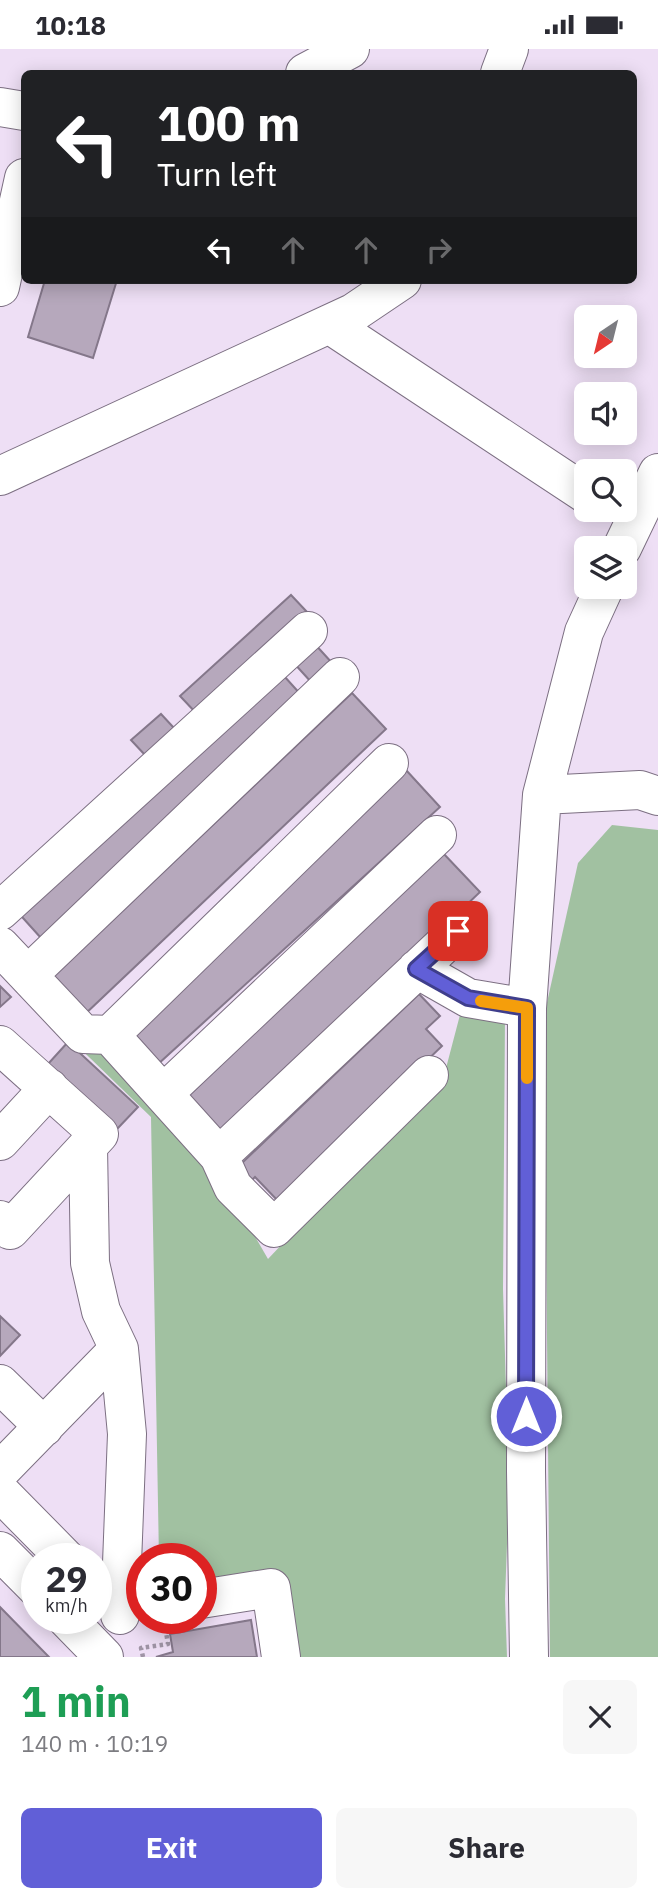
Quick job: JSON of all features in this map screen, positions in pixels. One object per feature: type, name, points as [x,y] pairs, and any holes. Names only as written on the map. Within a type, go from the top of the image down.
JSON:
[{"type":"street","points":[[311,70],[350,49]]},
{"type":"street","points":[[501,70],[509,49]]},
{"type":"street","points":[[0,107],[21,110]]},
{"type":"street","points":[[0,286],[21,192]]},
{"type":"street","points":[[0,476],[353,313],[396,284]]},
{"type":"street","points":[[329,324],[574,486]]},
{"type":"street","points":[[622,527],[658,473]]},
{"type":"street","points":[[530,1657],[526,1471],[527,1008],[542,795],[584,632],[599,599]]},
{"type":"street","points":[[0,911],[307,631]]},
{"type":"street","points":[[28,975],[328,688],[276,659]]},
{"type":"street","points":[[110,1035],[389,763]]},
{"type":"street","points":[[542,795],[640,790],[658,796]]},
{"type":"street","points":[[163,1094],[437,835]]},
{"type":"street","points":[[219,1156],[458,931]]},
{"type":"street","points":[[0,946],[83,1034],[110,1035],[219,1156],[233,1187],[274,1228],[429,1075]]},
{"type":"street","points":[[416,969],[468,998],[527,1008]]},
{"type":"street","points":[[0,1045],[99,1134],[10,1230],[0,1220]]},
{"type":"street","points":[[0,1141],[49,1088]]},
{"type":"street","points":[[88,1146],[90,1263],[101,1311],[118,1349],[127,1434],[129,1543]]},
{"type":"street","points":[[54,1543],[2,1471],[118,1349]]},
{"type":"street","points":[[0,1384],[44,1427]]},
{"type":"street","points":[[0,1551],[21,1572]]},
{"type":"street","points":[[217,1596],[271,1588],[281,1657]]},
{"type":"street","points":[[82,1634],[104,1657]]},
{"type":"green space","points":[[612,825],[658,830],[658,1657],[550,1657],[544,1016],[578,863]]},
{"type":"green space","points":[[0,971],[106,1050],[212,1162],[268,1259],[445,1072],[461,1011],[505,1017],[503,1289],[509,1489],[505,1599],[507,1657],[298,1657],[283,1575],[217,1586],[217,1543],[159,1543],[151,1117]]},
{"type":"building","points":[[44,284],[116,284],[93,358],[28,337]]},
{"type":"building","points":[[291,595],[308,613],[197,714],[180,696]]},
{"type":"building","points":[[313,642],[333,664],[312,683],[292,661]]},
{"type":"building","points":[[275,666],[303,697],[41,938],[14,908]]},
{"type":"building","points":[[352,693],[386,729],[83,1016],[49,980]]},
{"type":"building","points":[[161,714],[174,728],[145,755],[131,740]]},
{"type":"building","points":[[406,770],[440,807],[157,1065],[123,1029]]},
{"type":"building","points":[[443,853],[480,892],[223,1137],[186,1098]]},
{"type":"building","points":[[0,986],[11,997],[0,1007]]},
{"type":"building","points":[[419,994],[440,1016],[426,1029],[442,1046],[279,1202],[255,1177],[247,1185],[242,1163]]},
{"type":"building","points":[[68,1042],[138,1107],[117,1129],[48,1064]]},
{"type":"building","points":[[0,1316],[20,1335],[0,1356]]},
{"type":"building","points":[[0,1607],[21,1628],[21,1634],[26,1634],[49,1657],[0,1657]]},
{"type":"building","points":[[251,1620],[257,1657],[156,1657],[173,1652],[170,1634],[217,1634],[217,1626]]},
{"type":"slow traffic","points":[[481,1001],[527,1008],[527,1078]]},
{"type":"route","points":[[458,931],[416,969],[468,998],[527,1008],[526,1416]]}]
